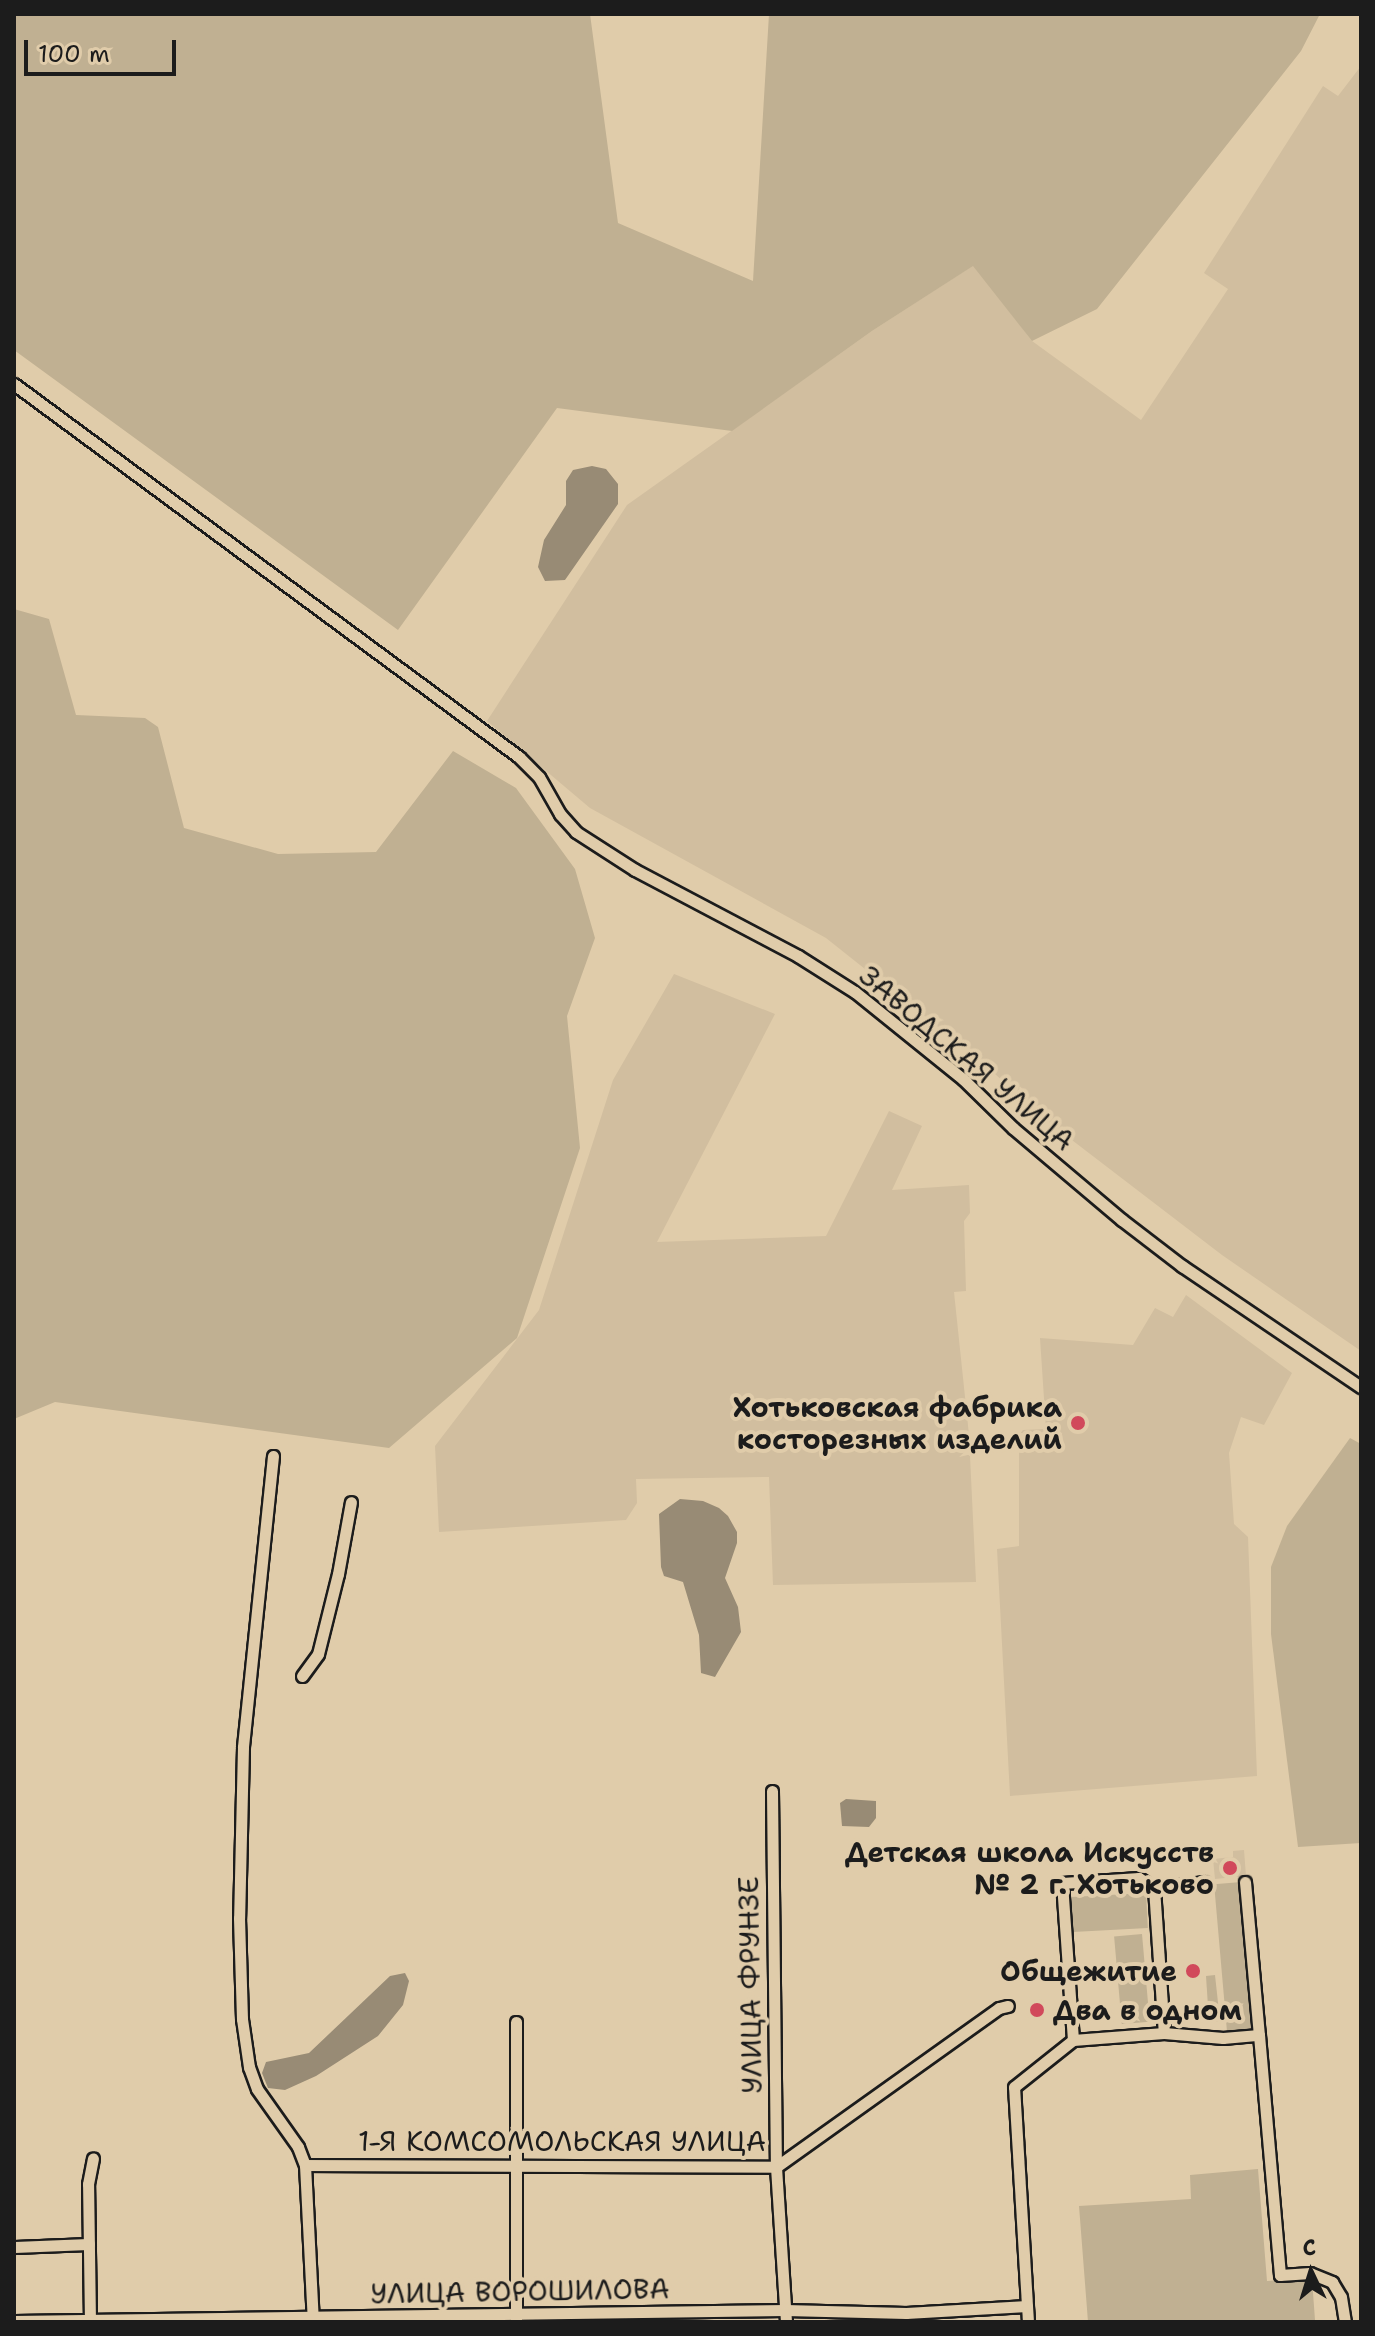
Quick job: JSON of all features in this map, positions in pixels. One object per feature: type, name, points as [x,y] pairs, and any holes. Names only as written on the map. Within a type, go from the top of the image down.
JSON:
[{"type":"street","name":"ЗАВОДСКАЯ УЛИЦА","points":[[14,384],[529,766],[566,823],[576,832],[635,870],[798,956],[855,992],[963,1079],[1013,1128],[1122,1220],[1182,1266],[1361,1387]]},
{"type":"street","points":[[273,1456],[243,1747],[239,1905],[242,2019],[249,2067],[257,2089],[298,2147],[305,2165],[312,2320]]},
{"type":"street","points":[[302,1676],[318,1654],[338,1574],[351,1502]]},
{"type":"street","name":"УЛИЦА ФРУНЗЕ","points":[[772,1791],[776,2167],[785,2316]]},
{"type":"street","points":[[1073,2040],[1062,1883],[1139,1878],[1154,1888],[1204,1882]]},
{"type":"street","points":[[1245,1882],[1280,2275],[1310,2273],[1332,2282],[1341,2297],[1345,2322]]},
{"type":"street","points":[[1154,1888],[1164,2033]]},
{"type":"street","name":"1-Я КОМСОМОЛЬСКАЯ УЛИЦА","points":[[305,2165],[776,2167],[999,2008],[1008,2006]]},
{"type":"street","points":[[516,2022],[516,2319]]},
{"type":"street","points":[[1028,2322],[1014,2087],[1073,2040],[1164,2033],[1223,2038],[1259,2035]]},
{"type":"street","points":[[90,2321],[88,2184],[93,2158]]},
{"type":"street","points":[[14,2247],[89,2244]]},
{"type":"street","name":"УЛИЦА ВОРОШИЛОВА","points":[[14,2321],[942,2316],[1027,2306]]},
{"type":"shaded area","points":[[14,14],[590,14],[618,223],[753,281],[769,14],[1320,14],[1301,51],[1097,309],[1032,341],[973,266],[872,331],[732,431],[557,408],[398,630],[14,350]]},
{"type":"shaded area","points":[[1361,66],[1361,1351],[1222,1255],[1051,1124],[977,1058],[826,938],[590,808],[487,721],[627,505],[872,331],[974,265],[1032,341],[1141,420],[1228,289],[1204,273],[1323,86],[1338,96]]},
{"type":"shaded area","points":[[592,466],[606,469],[618,484],[618,504],[565,580],[545,581],[538,567],[544,540],[566,505],[566,481],[573,470]]},
{"type":"shaded area","points":[[14,609],[49,619],[76,715],[145,718],[158,727],[184,828],[278,854],[376,852],[453,751],[516,788],[575,869],[595,938],[567,1016],[580,1148],[517,1338],[389,1448],[55,1402],[14,1419]]},
{"type":"shaded area","points":[[674,974],[775,1014],[657,1242],[826,1236],[889,1111],[922,1126],[892,1190],[969,1185],[970,1213],[964,1221],[966,1291],[954,1292],[969,1435],[976,1582],[773,1585],[769,1477],[636,1479],[637,1503],[626,1520],[439,1532],[435,1446],[539,1310],[613,1080]]},
{"type":"shaded area","points":[[1186,1295],[1292,1373],[1264,1425],[1241,1417],[1229,1453],[1234,1524],[1248,1537],[1257,1776],[1010,1796],[997,1549],[1019,1546],[1019,1435],[1023,1430],[1046,1429],[1040,1338],[1133,1345],[1155,1308],[1173,1317]]},
{"type":"shaded area","points":[[1350,1438],[1361,1444],[1361,1843],[1298,1847],[1271,1634],[1271,1567],[1287,1526]]},
{"type":"shaded area","points":[[680,1499],[703,1501],[719,1508],[737,1532],[737,1543],[725,1578],[738,1607],[741,1632],[715,1677],[701,1673],[699,1635],[683,1582],[664,1576],[661,1567],[659,1514]]},
{"type":"shaded area","points":[[846,1799],[876,1801],[876,1818],[869,1827],[842,1826],[840,1803]]},
{"type":"shaded area","name":"Детская школа Искусств № 2 г. Хотьково","points":[[1244,1850],[1246,1876],[1215,1879],[1213,1859],[1233,1857],[1233,1851]]},
{"type":"shaded area","points":[[1241,1882],[1254,2030],[1227,2033],[1214,1884]]},
{"type":"shaded area","points":[[1146,1893],[1148,1928],[1073,1932],[1071,1897]]},
{"type":"shaded area","points":[[1142,1934],[1150,2022],[1122,2024],[1114,1936]]},
{"type":"shaded area","points":[[405,1973],[409,1981],[403,2005],[378,2036],[316,2076],[285,2090],[268,2088],[262,2073],[266,2062],[309,2053],[390,1976]]},
{"type":"shaded area","points":[[1215,1975],[1220,2021],[1209,2022],[1206,1976]]},
{"type":"shaded area","points":[[1258,2169],[1267,2281],[1312,2279],[1315,2320],[1088,2322],[1079,2206],[1191,2199],[1190,2175]]},
{"type":"place","name":"Хотьковская фабрика косторезных изделий","points":[[1078,1423]]},
{"type":"place","name":"Детская школа Искусств № 2 г. Хотьково","points":[[1230,1868]]},
{"type":"place","name":"Общежитие","points":[[1193,1971]]},
{"type":"place","name":"Два в одном","points":[[1037,2010]]}]
